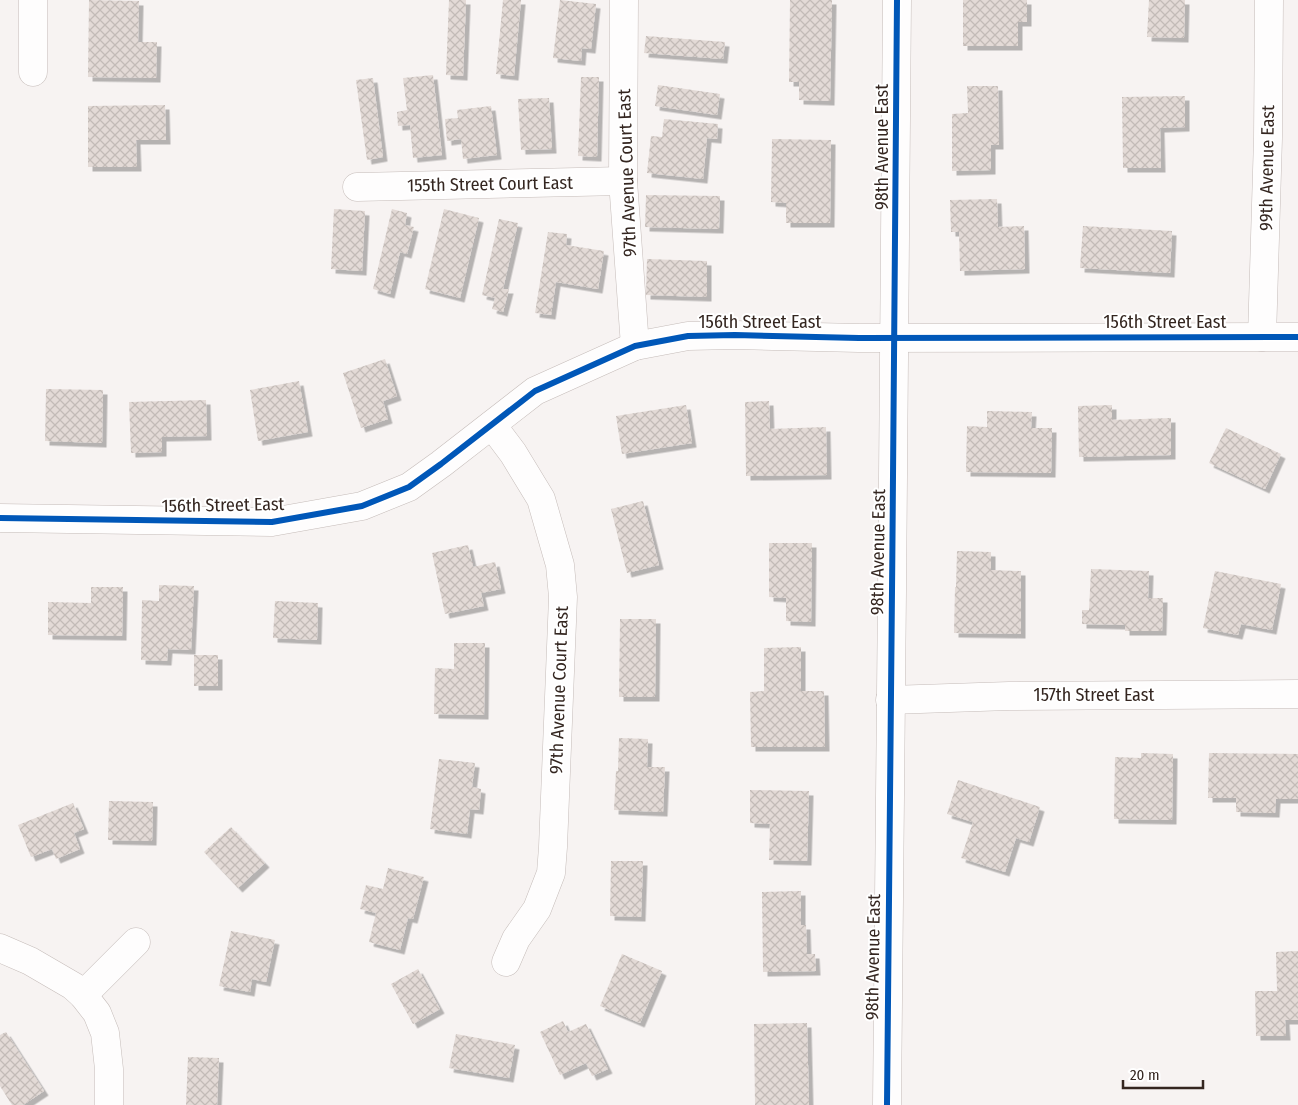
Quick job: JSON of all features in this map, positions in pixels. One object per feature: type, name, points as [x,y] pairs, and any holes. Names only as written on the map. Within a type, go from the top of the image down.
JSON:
[{"type":"street","points":[[33,0],[33,72]]},
{"type":"street","name":"97th Avenue Court East","points":[[624,0],[623,181],[635,346]]},
{"type":"street","name":"98th Avenue East","points":[[887,1105],[890,700],[896,337],[897,0]]},
{"type":"street","name":"99th Avenue East","points":[[1262,337],[1268,138],[1269,0]]},
{"type":"street","name":"155th Street Court East","points":[[357,187],[623,181]]},
{"type":"street","name":"156th Street East","points":[[0,518],[272,522],[362,506],[409,487],[535,391],[635,346],[688,336],[1298,337]]},
{"type":"street","name":"97th Avenue Court East","points":[[492,425],[513,453],[540,499],[560,565],[563,597],[551,873],[537,909],[516,939],[506,962]]},
{"type":"street","name":"157th Street East","points":[[890,700],[1009,696],[1298,694]]},
{"type":"street","points":[[83,995],[136,942]]},
{"type":"street","points":[[0,948],[30,961],[73,986],[97,1013],[105,1033],[109,1069],[109,1105]]},
{"type":"building","points":[[89,0],[139,1],[138,42],[157,42],[156,78],[88,77]]},
{"type":"building","points":[[449,0],[466,0],[463,76],[446,75]]},
{"type":"building","points":[[503,0],[521,0],[514,76],[496,74]]},
{"type":"building","points":[[560,0],[596,4],[591,49],[582,48],[581,61],[553,58]]},
{"type":"building","points":[[790,0],[832,0],[830,101],[799,100],[799,82],[789,82]]},
{"type":"building","points":[[963,0],[1027,0],[1027,22],[1018,22],[1018,46],[963,46]]},
{"type":"building","points":[[1149,0],[1185,0],[1184,38],[1147,37]]},
{"type":"building","points":[[646,36],[725,42],[723,59],[644,53]]},
{"type":"building","points":[[433,75],[442,155],[413,158],[410,125],[398,126],[397,112],[407,110],[403,78]]},
{"type":"building","points":[[581,77],[599,77],[597,157],[578,156]]},
{"type":"building","points":[[373,78],[383,157],[367,160],[356,80]]},
{"type":"building","points":[[658,85],[720,94],[717,115],[655,106]]},
{"type":"building","points":[[967,86],[998,86],[999,145],[991,145],[991,170],[952,171],[952,114],[968,113]]},
{"type":"building","points":[[1185,96],[1185,127],[1160,128],[1161,168],[1123,168],[1122,97]]},
{"type":"building","points":[[549,98],[552,149],[521,150],[518,99]]},
{"type":"building","points":[[165,105],[166,140],[136,140],[137,167],[88,167],[88,106]]},
{"type":"building","points":[[491,106],[497,155],[463,159],[461,139],[447,141],[445,119],[458,118],[457,110]]},
{"type":"building","points":[[664,119],[718,124],[717,139],[707,138],[703,179],[647,173],[651,136],[662,137]]},
{"type":"building","points":[[772,139],[831,140],[830,223],[786,223],[786,203],[771,202]]},
{"type":"building","points":[[646,195],[720,196],[719,229],[645,227]]},
{"type":"building","points":[[997,199],[998,227],[1024,226],[1025,269],[960,271],[959,232],[951,232],[950,200]]},
{"type":"building","points":[[334,209],[365,211],[362,271],[331,269]]},
{"type":"building","points":[[392,209],[407,213],[405,225],[414,227],[407,254],[400,252],[390,294],[373,289]]},
{"type":"building","points":[[444,209],[479,218],[460,298],[425,289]]},
{"type":"building","points":[[499,219],[518,223],[503,289],[509,289],[503,312],[492,309],[495,298],[482,295]]},
{"type":"building","points":[[1083,226],[1172,231],[1170,273],[1080,268]]},
{"type":"building","points":[[548,232],[567,234],[566,245],[604,251],[598,289],[556,282],[551,315],[535,313]]},
{"type":"building","points":[[647,259],[707,261],[707,297],[646,295]]},
{"type":"building","points":[[385,359],[397,396],[383,401],[388,419],[361,428],[343,373]]},
{"type":"building","points":[[299,381],[308,432],[258,441],[250,390]]},
{"type":"building","points":[[46,389],[103,390],[102,443],[45,441]]},
{"type":"building","points":[[206,400],[207,436],[162,437],[162,452],[131,453],[129,402]]},
{"type":"building","points":[[769,401],[770,429],[826,427],[827,475],[746,476],[745,402]]},
{"type":"building","points":[[686,405],[692,443],[622,454],[616,416]]},
{"type":"building","points":[[1112,405],[1112,420],[1171,418],[1171,455],[1079,457],[1078,406]]},
{"type":"building","points":[[987,411],[1032,412],[1031,428],[1052,428],[1051,473],[966,472],[967,426],[987,427]]},
{"type":"building","points":[[1226,428],[1281,454],[1265,489],[1209,463]]},
{"type":"building","points":[[643,501],[659,565],[627,573],[611,509]]},
{"type":"building","points":[[769,543],[812,543],[811,622],[786,621],[786,598],[769,597]]},
{"type":"building","points":[[468,545],[473,567],[495,562],[501,589],[481,593],[484,606],[445,614],[432,553]]},
{"type":"building","points":[[957,551],[991,552],[991,570],[1021,571],[1021,634],[954,633]]},
{"type":"building","points":[[1091,569],[1149,571],[1148,598],[1163,598],[1162,631],[1125,631],[1125,625],[1082,624],[1082,610],[1089,610]]},
{"type":"building","points":[[1215,571],[1281,584],[1272,630],[1241,624],[1238,635],[1203,628]]},
{"type":"building","points":[[159,585],[194,586],[191,650],[168,649],[167,661],[141,660],[142,600],[159,601]]},
{"type":"building","points":[[91,587],[123,587],[122,636],[48,635],[48,602],[91,603]]},
{"type":"building","points":[[275,601],[318,603],[317,640],[273,638]]},
{"type":"building","points":[[620,619],[656,619],[655,697],[619,697]]},
{"type":"building","points":[[454,643],[485,643],[484,715],[434,714],[435,668],[454,669]]},
{"type":"building","points":[[801,647],[801,691],[824,691],[825,747],[751,747],[750,692],[764,691],[764,648]]},
{"type":"building","points":[[194,655],[218,655],[218,686],[194,686]]},
{"type":"building","points":[[619,738],[648,739],[647,767],[665,767],[663,812],[614,810]]},
{"type":"building","points":[[1141,753],[1173,754],[1172,820],[1114,819],[1115,757],[1141,758]]},
{"type":"building","points":[[1209,753],[1298,754],[1298,799],[1276,799],[1275,813],[1236,812],[1236,798],[1208,798]]},
{"type":"building","points":[[439,759],[475,763],[472,787],[481,789],[479,810],[470,809],[467,834],[430,829]]},
{"type":"building","points":[[958,780],[1040,807],[1029,842],[1016,838],[1005,872],[961,858],[973,822],[947,814]]},
{"type":"building","points":[[750,790],[809,791],[807,861],[769,860],[770,824],[750,823]]},
{"type":"building","points":[[109,801],[153,802],[152,841],[108,840]]},
{"type":"building","points":[[73,803],[84,829],[74,833],[80,849],[56,859],[52,849],[31,857],[18,825]]},
{"type":"building","points":[[231,827],[265,863],[238,888],[204,852]]},
{"type":"building","points":[[611,861],[643,861],[641,917],[610,916]]},
{"type":"building","points":[[388,868],[424,877],[413,919],[408,918],[400,950],[369,942],[376,913],[360,909],[366,885],[383,889]]},
{"type":"building","points":[[801,891],[801,925],[806,925],[807,954],[815,954],[816,971],[763,972],[762,892]]},
{"type":"building","points":[[231,931],[275,940],[266,982],[252,979],[250,992],[219,986]]},
{"type":"building","points":[[1298,951],[1298,1020],[1285,1020],[1286,1036],[1256,1036],[1255,991],[1277,991],[1276,952]]},
{"type":"building","points":[[622,954],[662,971],[640,1023],[600,1006]]},
{"type":"building","points":[[418,969],[440,1009],[413,1024],[391,984]]},
{"type":"building","points":[[563,1021],[568,1032],[586,1024],[608,1069],[592,1076],[586,1063],[560,1075],[540,1032]]},
{"type":"building","points":[[807,1023],[809,1105],[755,1105],[754,1024]]},
{"type":"building","points":[[6,1032],[44,1091],[23,1105],[12,1105],[0,1086],[0,1035]]},
{"type":"building","points":[[456,1034],[515,1045],[509,1078],[449,1068]]},
{"type":"building","points":[[188,1057],[219,1058],[217,1105],[186,1105]]},
{"type":"cycle path","points":[[887,1105],[897,0]]},
{"type":"cycle path","points":[[0,518],[272,522],[362,506],[409,487],[535,391],[635,346],[688,336],[735,335],[859,338],[1298,337]]}]
